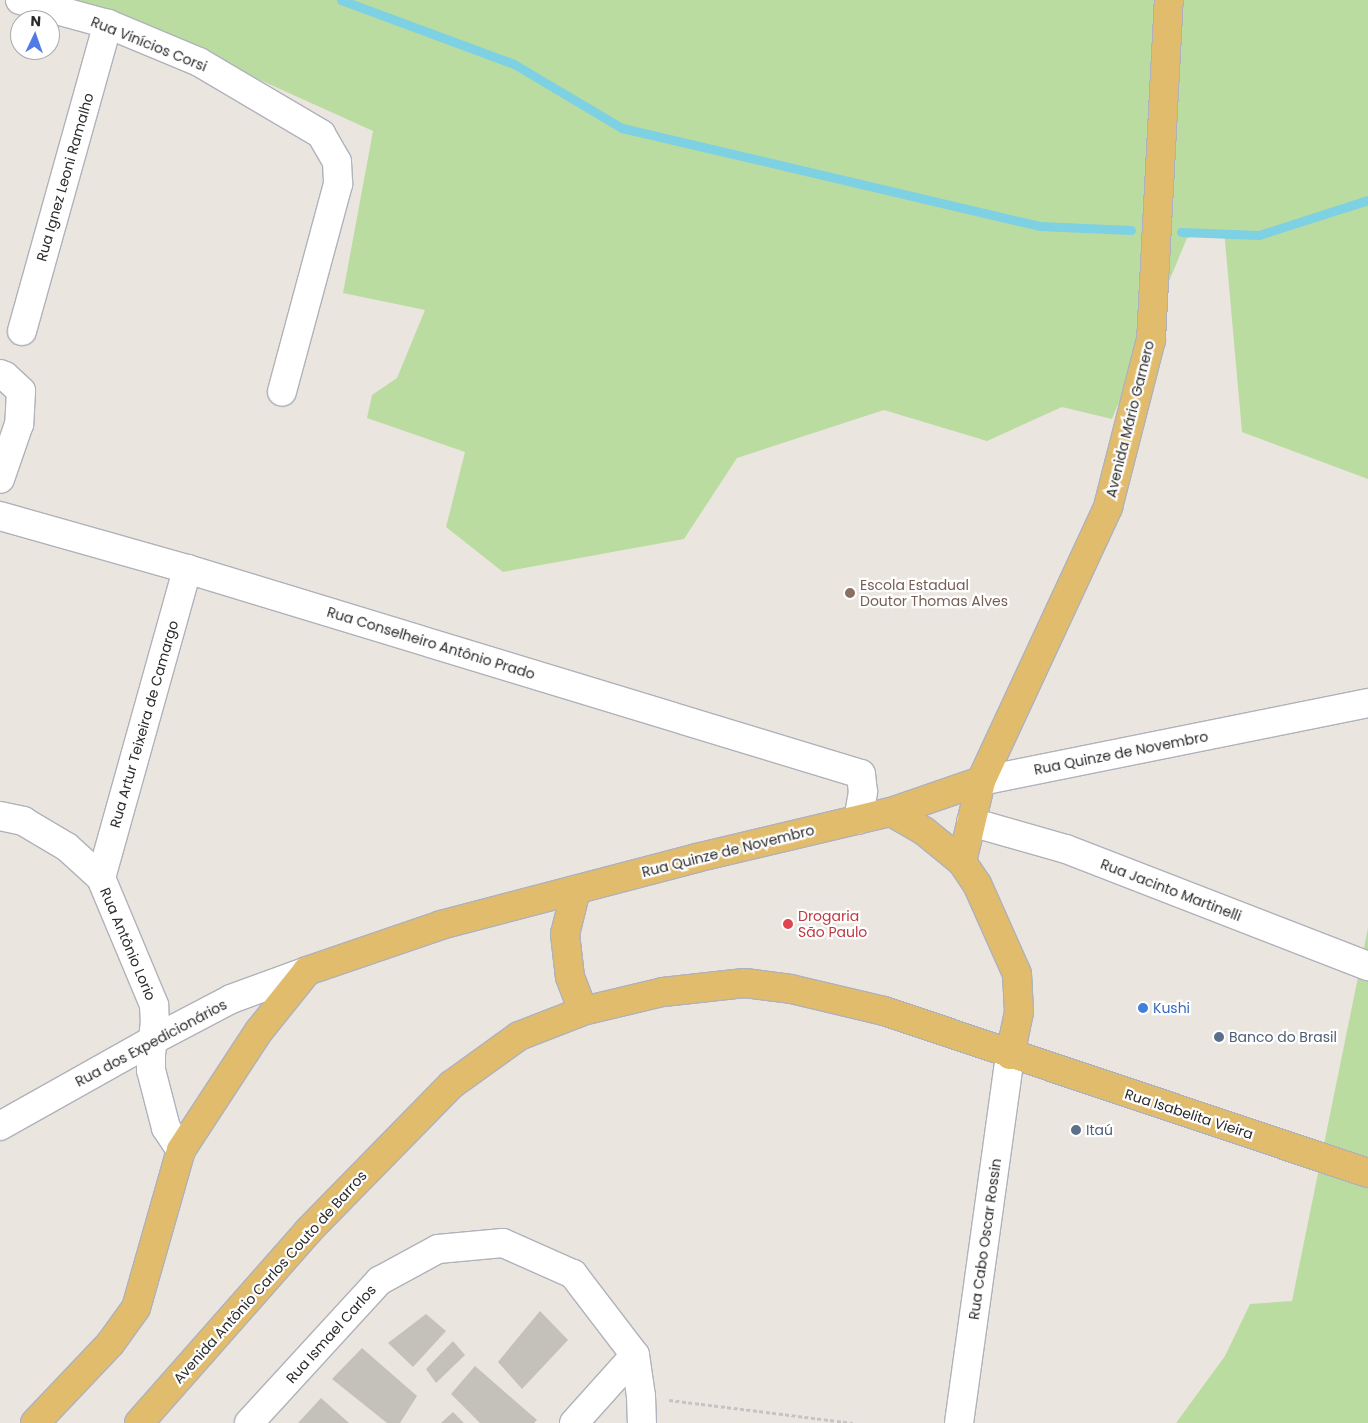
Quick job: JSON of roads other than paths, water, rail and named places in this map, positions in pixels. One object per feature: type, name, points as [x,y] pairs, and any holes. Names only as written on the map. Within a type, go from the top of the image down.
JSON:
[{"type":"main road","name":"Avenida Mário Garnero","points":[[962,862],[981,781],[1108,507],[1151,340],[1169,0]]},
{"type":"main road","name":"Rua Quinze de Novembro","points":[[307,970],[441,925],[696,858],[891,812],[981,781]]},
{"type":"main road","points":[[891,812],[924,831],[962,862],[976,884],[1017,974],[1019,1012],[1010,1055]]},
{"type":"main road","points":[[576,890],[565,934],[570,978],[583,1011]]},
{"type":"main road","points":[[35,1423],[110,1344],[136,1308],[181,1150],[259,1031],[307,970]]},
{"type":"main road","name":"Avenida Antônio Carlos Couto de Barros","points":[[138,1423],[309,1230],[451,1085],[519,1036],[583,1011],[663,992],[745,982],[791,989],[884,1011],[1010,1055]]},
{"type":"main road","name":"Rua Isabelita Vieira","points":[[1010,1055],[1368,1173]]},
{"type":"street","name":"Rua Vinícios Corsi","points":[[20,0],[108,24],[199,62],[321,134],[337,162],[338,184],[282,392]]},
{"type":"street","name":"Rua Ignez Leoni Ramalho","points":[[22,331],[108,24]]},
{"type":"street","points":[[0,374],[5,376],[20,391],[19,424],[0,479]]},
{"type":"street","name":"Rua Conselheiro Antônio Prado","points":[[0,516],[188,569],[861,774],[863,792],[858,820]]},
{"type":"street","name":"Rua Artur Teixeira de Camargo","points":[[100,878],[188,569]]},
{"type":"street","name":"Rua Quinze de Novembro","points":[[981,781],[1368,703]]},
{"type":"street","name":"Rua Antônio Lorio","points":[[0,816],[23,821],[66,847],[100,878],[154,1005],[152,1070],[157,1099],[166,1128],[181,1150]]},
{"type":"street","name":"Rua Jacinto Martinelli","points":[[971,822],[1066,849],[1368,966]]},
{"type":"street","name":"Rua dos Expedicionários","points":[[0,1126],[153,1040],[231,1000],[307,970]]},
{"type":"street","name":"Rua Cabo Oscar Rossin","points":[[959,1423],[1010,1055]]},
{"type":"street","name":"Rua Ismael Carlos","points":[[249,1423],[379,1281],[438,1249],[504,1243],[573,1274],[635,1355],[641,1410]]},
{"type":"street","points":[[574,1423],[635,1355]]},
{"type":"waterway","points":[[341,0],[514,64],[622,128],[1039,226],[1131,230]]},
{"type":"waterway","points":[[1181,232],[1259,235],[1368,200]]},
{"type":"place","name":"Escola Estadual Doutor Thomas Alves","points":[[850,593]]},
{"type":"place","name":"Drogaria São Paulo","points":[[788,924]]},
{"type":"place","name":"Kushi","points":[[1143,1008]]},
{"type":"place","name":"Banco do Brasil","points":[[1219,1037]]},
{"type":"place","name":"Itaú","points":[[1076,1130]]}]
